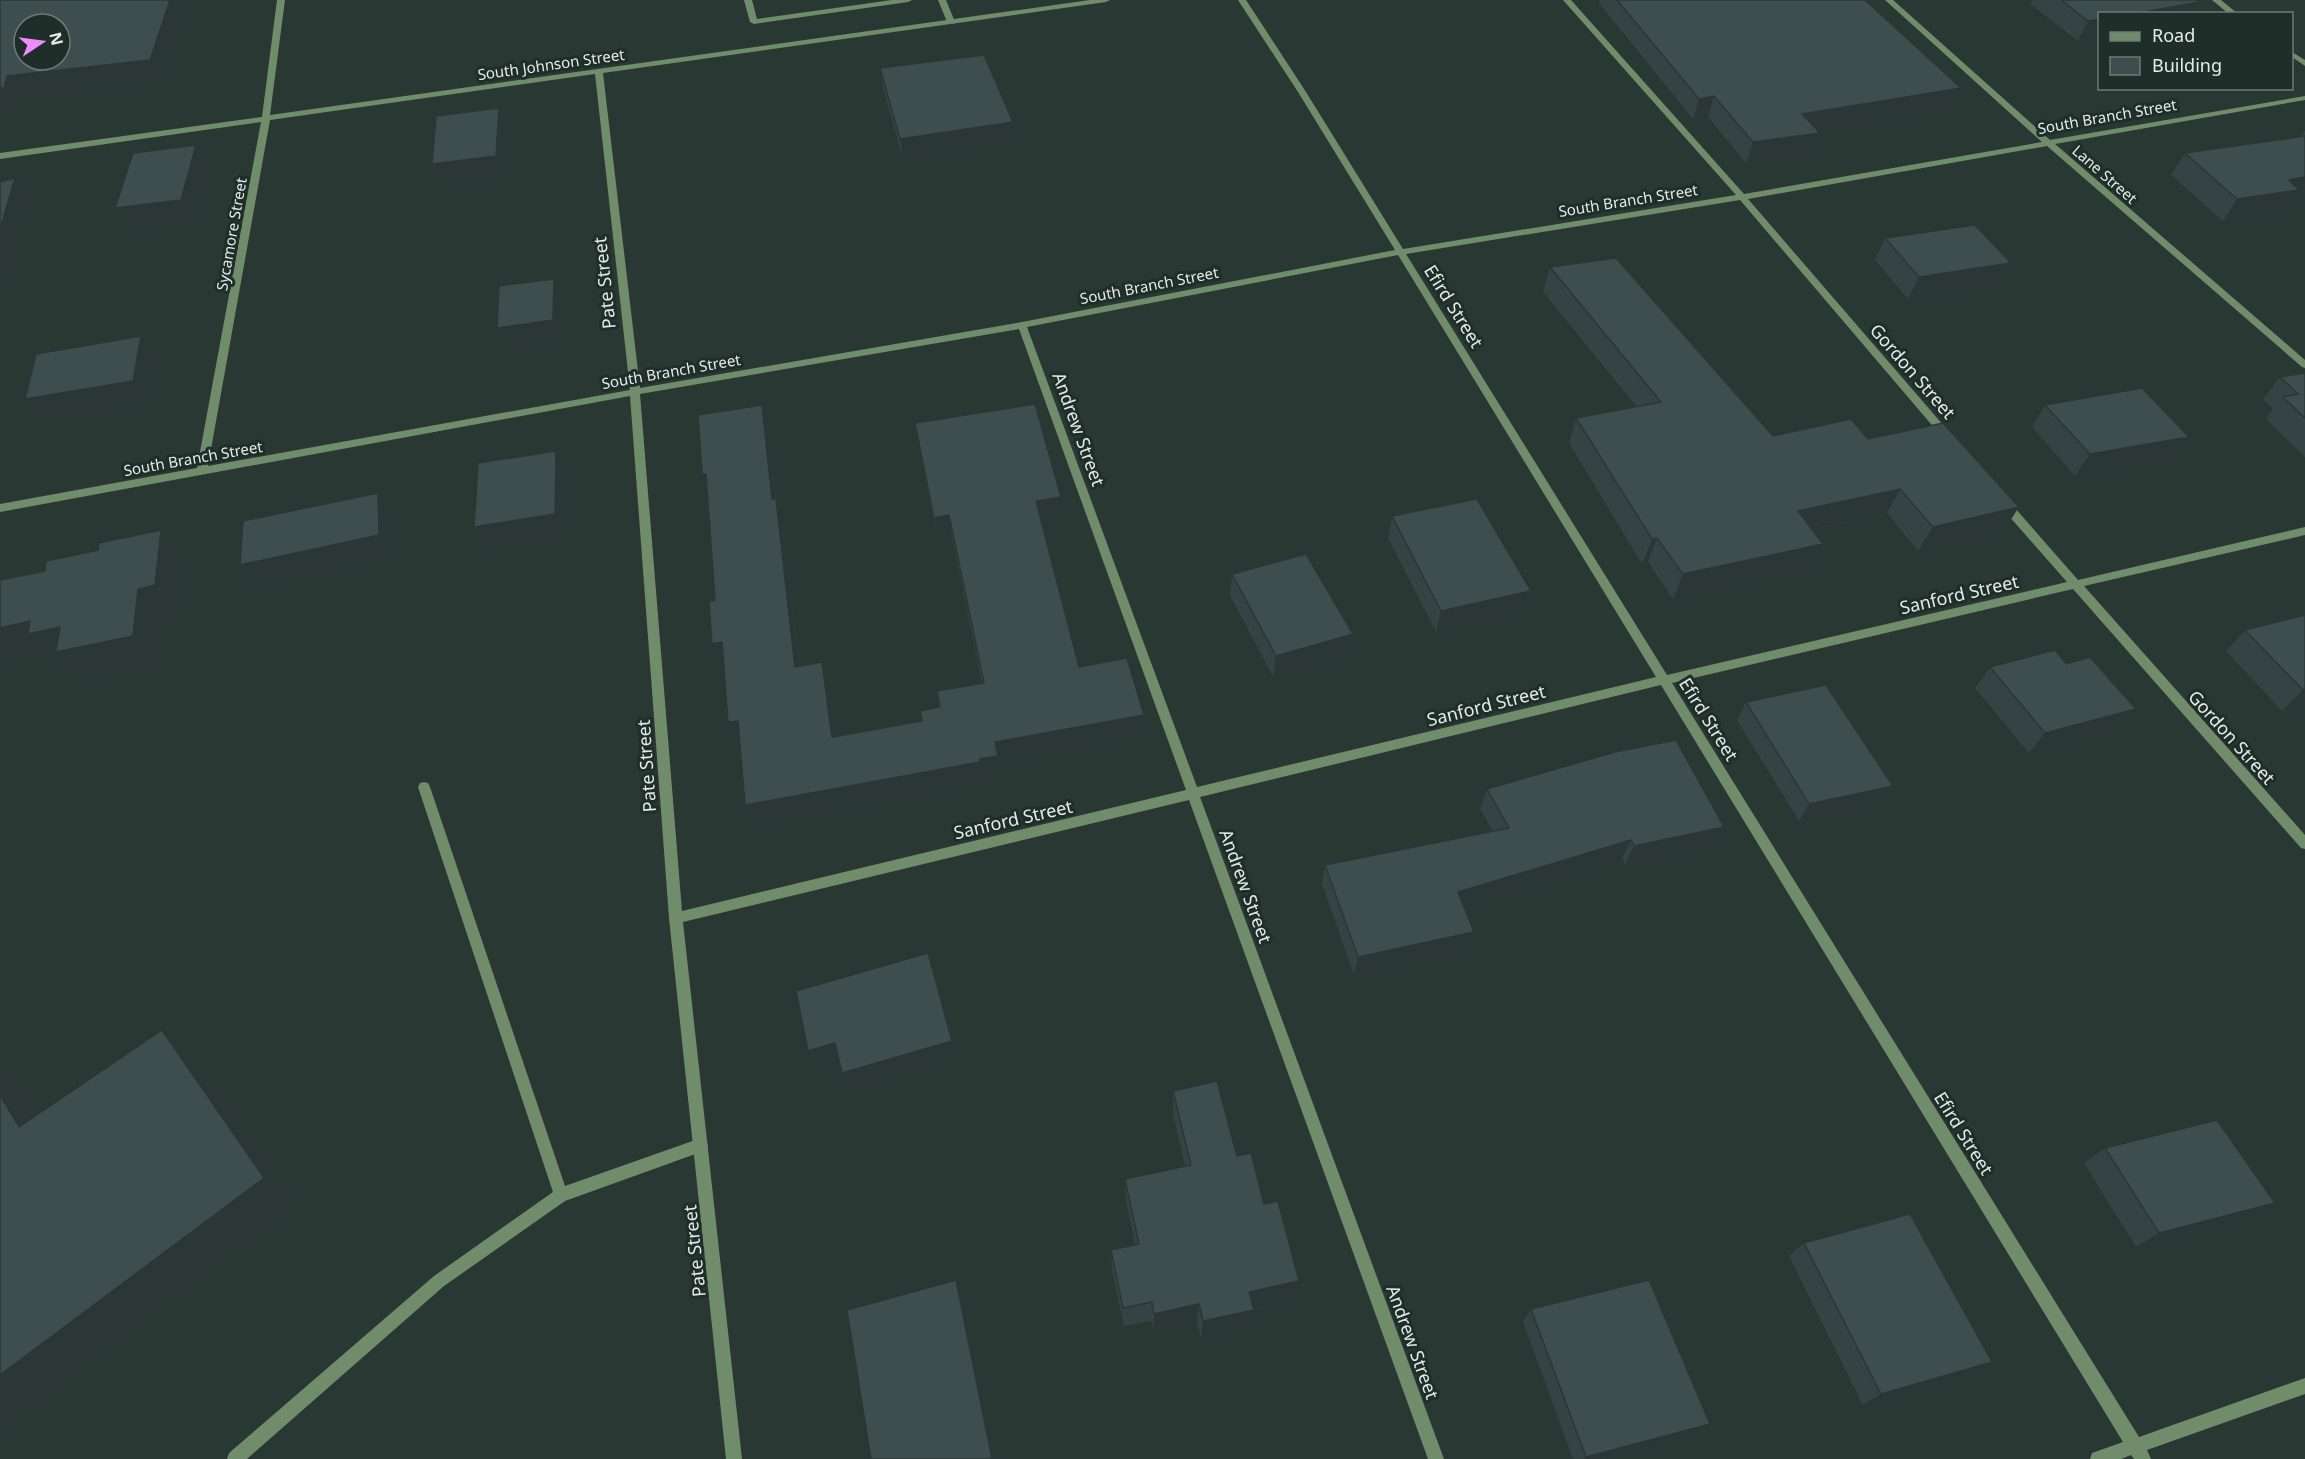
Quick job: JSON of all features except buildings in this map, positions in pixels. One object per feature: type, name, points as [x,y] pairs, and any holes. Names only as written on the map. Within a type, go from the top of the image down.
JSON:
[{"type":"street","name":"Sycamore Street","points":[[202,472],[266,117],[281,0]]},
{"type":"street","points":[[748,0],[754,22],[908,0]]},
{"type":"street","points":[[942,0],[951,22]]},
{"type":"street","name":"South Johnson Street","points":[[0,156],[1106,0]]},
{"type":"street","name":"Efird Street","points":[[1242,0],[1302,92],[2139,1453]]},
{"type":"street","name":"Gordon Street","points":[[1567,0],[1742,197],[1951,441]]},
{"type":"street","name":"Lane Street","points":[[1889,0],[2047,142],[2305,365]]},
{"type":"street","points":[[2216,0],[2232,12]]},
{"type":"street","points":[[2293,55],[2305,64]]},
{"type":"street","name":"Pate Street","points":[[598,71],[635,392],[676,918],[734,1459]]},
{"type":"street","name":"South Branch Street","points":[[0,508],[635,392],[1022,325],[1400,252],[1742,197],[2305,98]]},
{"type":"street","name":"Andrew Street","points":[[1022,325],[1436,1459]]},
{"type":"street","name":"Gordon Street","points":[[1998,495],[2075,586],[2305,844]]},
{"type":"street","name":"Sanford Street","points":[[676,918],[1664,680],[2305,531]]},
{"type":"street","points":[[424,787],[561,1195]]},
{"type":"street","points":[[235,1459],[439,1281],[561,1195],[700,1145]]},
{"type":"street","points":[[2098,1459],[2139,1453],[2305,1386]]}]
